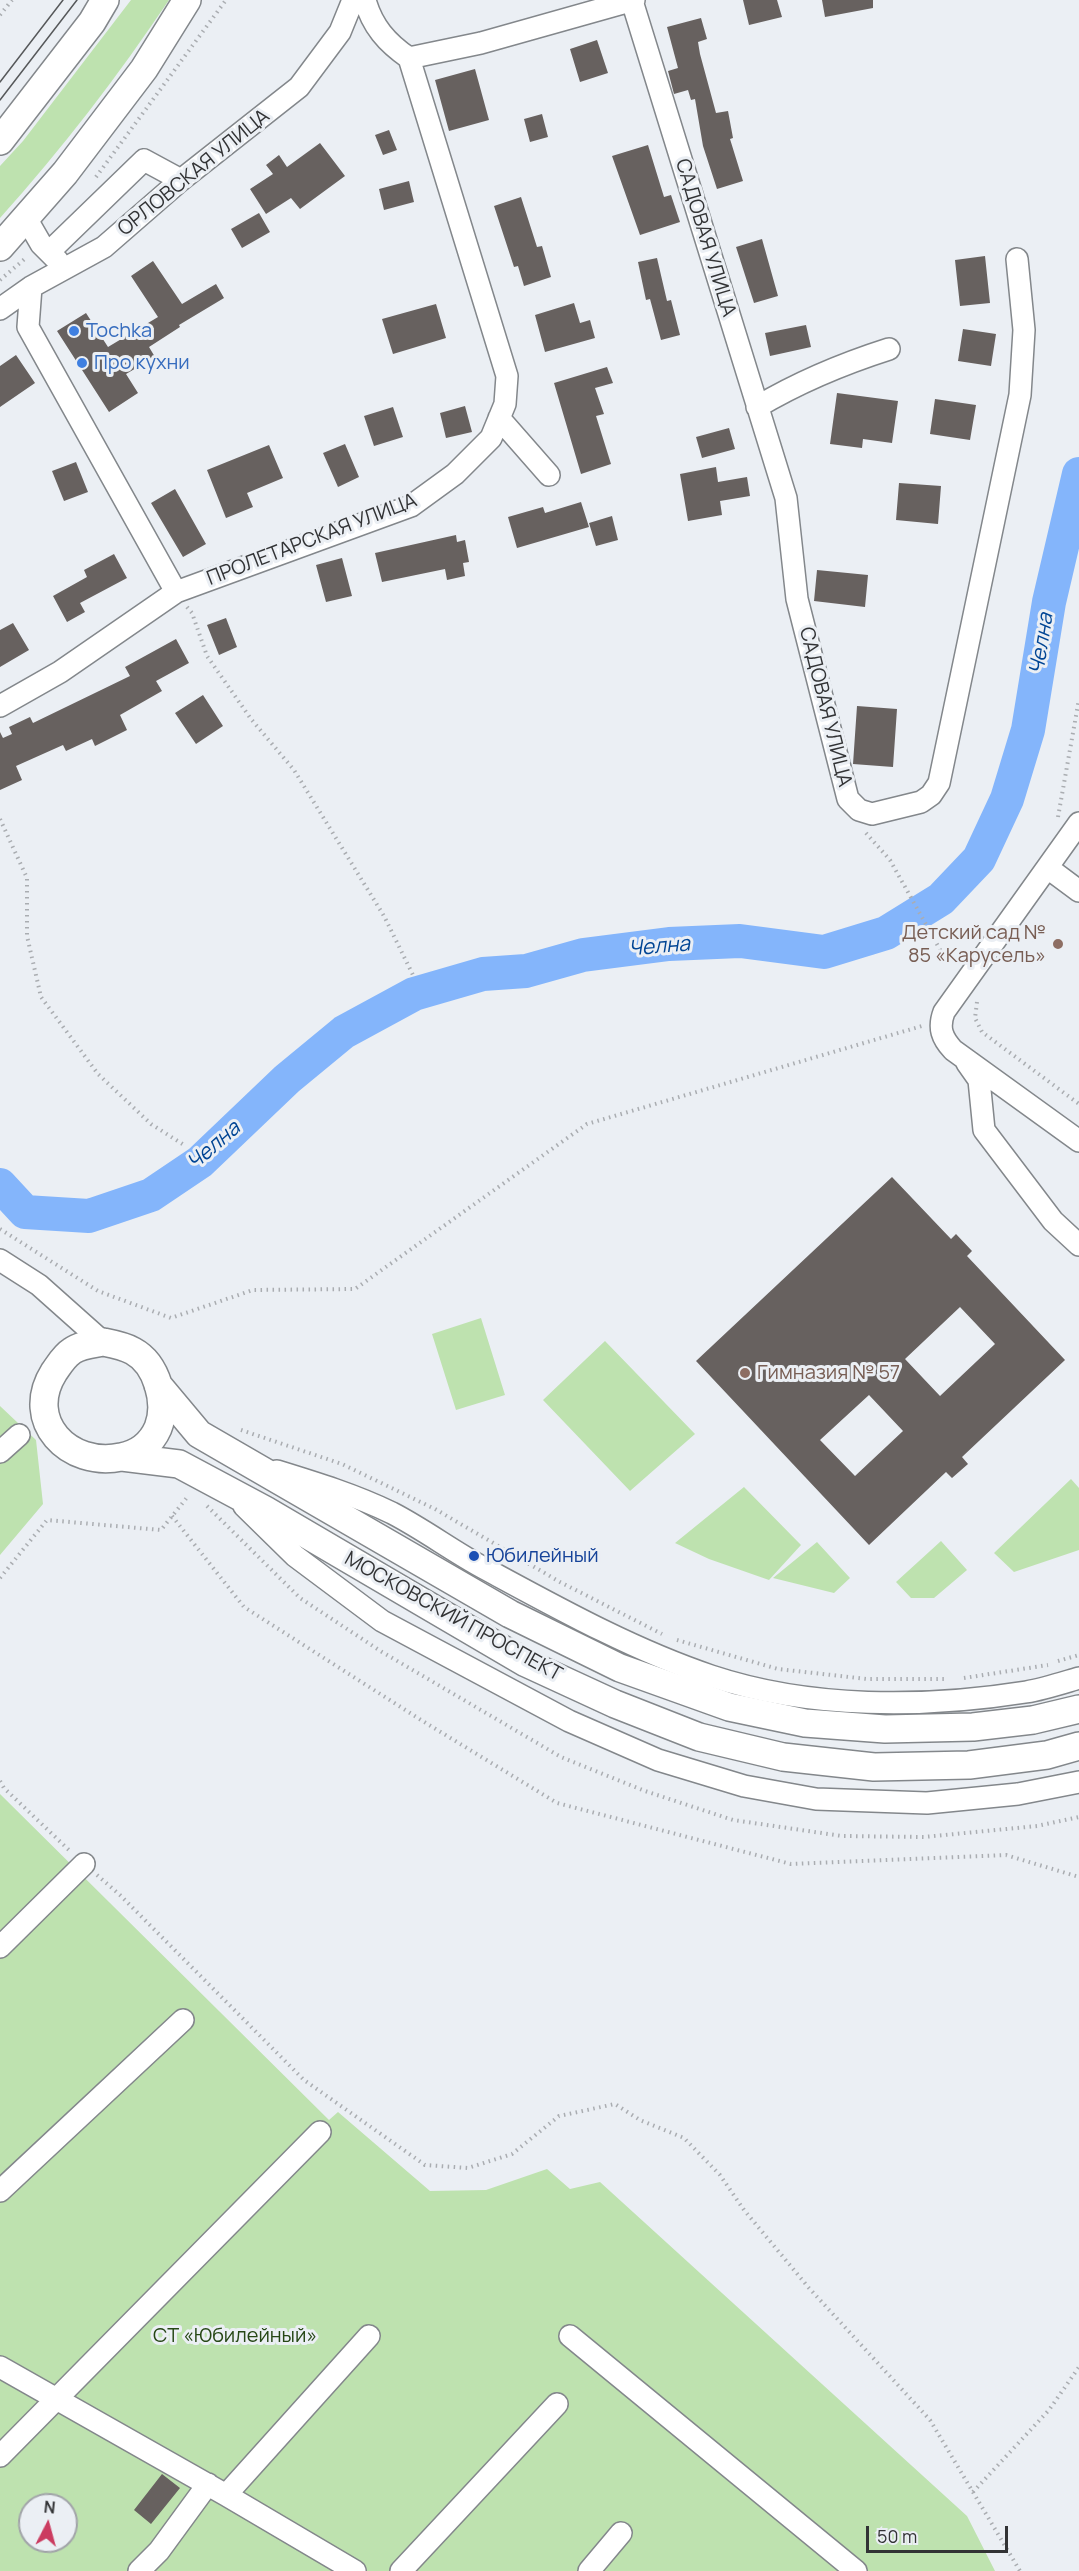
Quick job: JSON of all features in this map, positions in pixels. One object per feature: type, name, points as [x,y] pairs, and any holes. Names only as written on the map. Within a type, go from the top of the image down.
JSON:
[{"type":"main road","points":[[0,141],[92,22],[105,0]]},
{"type":"main road","points":[[0,247],[65,173],[144,69],[187,0]]},
{"type":"main road","name":"МОСКОВСКИЙ ПРОСПЕКТ","points":[[158,1385],[162,1414],[152,1440],[136,1453],[122,1457],[107,1460],[74,1453],[60,1442],[49,1428],[44,1413],[46,1392],[61,1362],[72,1351],[103,1342],[134,1351],[146,1360],[158,1385],[199,1434],[217,1445],[510,1614],[620,1668],[729,1707],[805,1723],[885,1729],[973,1727],[1033,1720],[1079,1708]]},
{"type":"main road","name":"МОСКОВСКИЙ ПРОСПЕКТ","points":[[122,1457],[179,1464],[194,1486],[229,1490],[526,1663],[615,1704],[699,1737],[783,1757],[874,1767],[969,1765],[1047,1755],[1079,1746]]},
{"type":"street","name":"ОРЛОВСКАЯ УЛИЦА","points":[[0,309],[31,286],[104,247],[181,180],[300,87],[340,32],[353,0]]},
{"type":"street","points":[[365,0],[370,18],[388,42],[409,58]]},
{"type":"street","name":"САДОВАЯ УЛИЦА","points":[[409,58],[482,43],[633,0],[786,498],[797,599],[848,799],[859,810],[872,814],[921,802],[931,795],[939,783],[1020,395],[1024,330],[1017,259]]},
{"type":"street","name":"ПРОЛЕТАРСКАЯ УЛИЦА","points":[[0,706],[60,672],[176,592],[411,506],[455,474],[491,438],[505,404],[507,376],[409,58]]},
{"type":"street","points":[[45,248],[144,160],[181,180]]},
{"type":"street","points":[[26,218],[45,248],[65,268]]},
{"type":"street","points":[[31,286],[28,327],[176,592]]},
{"type":"street","points":[[757,407],[786,390],[833,368],[889,349]]},
{"type":"street","points":[[499,418],[549,476]]},
{"type":"street","points":[[1079,823],[944,1012],[941,1020],[944,1040],[963,1058],[1079,1141]]},
{"type":"street","points":[[1048,868],[1079,891]]},
{"type":"street","points":[[963,1058],[979,1080],[984,1130],[1053,1221],[1079,1245]]},
{"type":"street","points":[[0,1260],[39,1285],[103,1342]]},
{"type":"street","points":[[0,1452],[19,1435]]},
{"type":"street","points":[[248,1463],[342,1491],[393,1514],[479,1565],[635,1647],[712,1676],[774,1692],[852,1701],[927,1701],[1028,1692],[1079,1678]]},
{"type":"street","points":[[229,1490],[295,1557],[382,1621],[569,1721],[658,1760],[744,1786],[816,1799],[927,1803],[1018,1794],[1079,1782]]},
{"type":"street","points":[[0,1947],[84,1864]]},
{"type":"street","points":[[0,2191],[183,2020]]},
{"type":"street","points":[[0,2456],[320,2132]]},
{"type":"street","points":[[139,2571],[369,2336]]},
{"type":"street","points":[[570,2336],[856,2571]]},
{"type":"street","points":[[0,2367],[355,2571]]},
{"type":"street","points":[[401,2571],[556,2404]]},
{"type":"street","points":[[589,2571],[621,2533]]},
{"type":"path","points":[[0,15],[12,0]]},
{"type":"path","points":[[93,181],[226,0]]},
{"type":"path","points":[[0,280],[45,248]]},
{"type":"path","points":[[176,592],[192,613],[207,656],[251,719],[294,770],[384,916],[413,975]]},
{"type":"path","points":[[1056,825],[1079,699]]},
{"type":"path","points":[[0,819],[27,878],[27,936],[41,997],[98,1074],[151,1124],[184,1145]]},
{"type":"path","points":[[890,860],[943,955],[953,962],[961,959]]},
{"type":"path","points":[[983,994],[975,1010],[975,1018],[982,1032],[1079,1104]]},
{"type":"path","points":[[0,1229],[98,1292],[171,1318],[253,1290],[355,1289],[587,1124],[941,1020]]},
{"type":"path","points":[[217,1445],[229,1427],[342,1464],[435,1509],[561,1582],[670,1638],[778,1669],[867,1679],[952,1679],[1047,1665],[1079,1655]]},
{"type":"path","points":[[0,1578],[47,1520],[161,1530],[194,1486]]},
{"type":"path","points":[[172,1516],[244,1607],[421,1720],[557,1803],[791,1864],[1006,1855],[1079,1877]]},
{"type":"path","points":[[0,1781],[4,1788],[120,1895],[304,2080],[364,2124],[425,2164],[468,2168],[512,2154],[559,2116],[615,2104],[640,2120],[684,2138],[720,2175],[744,2211],[809,2288],[930,2420],[1020,2571]]},
{"type":"path","points":[[973,2492],[1049,2410],[1079,2367]]},
{"type":"green space","points":[[131,0],[169,0],[89,112],[0,218],[0,166],[23,141]]},
{"type":"green space","points":[[481,1318],[505,1395],[456,1410],[432,1334]]},
{"type":"green space","points":[[605,1341],[695,1434],[630,1491],[543,1400]]},
{"type":"green space","points":[[0,1406],[36,1440],[43,1504],[0,1555]]},
{"type":"green space","points":[[1071,1479],[1079,1488],[1079,1550],[1014,1572],[994,1553]]},
{"type":"green space","points":[[744,1487],[801,1545],[769,1580],[709,1559],[675,1543]]},
{"type":"green space","points":[[941,1541],[967,1570],[934,1598],[911,1598],[896,1582]]},
{"type":"green space","points":[[817,1542],[850,1578],[834,1593],[773,1578]]},
{"type":"green space","name":"СТ «Юбилейный»","points":[[0,1794],[329,2120],[338,2112],[430,2191],[486,2190],[547,2169],[570,2189],[600,2182],[967,2516],[995,2571],[0,2571]]},
{"type":"building","points":[[743,0],[777,0],[782,17],[749,25]]},
{"type":"building","points":[[822,0],[873,0],[873,8],[825,17]]},
{"type":"building","points":[[701,18],[707,39],[698,42],[700,54],[716,113],[728,111],[733,138],[730,139],[743,181],[717,189],[703,146],[695,99],[691,100],[688,90],[674,94],[668,71],[678,68],[667,27]]},
{"type":"building","points":[[597,40],[608,73],[580,82],[570,49]]},
{"type":"building","points":[[475,69],[489,120],[449,131],[435,80]]},
{"type":"building","points":[[542,114],[548,137],[530,142],[524,119]]},
{"type":"building","points":[[389,130],[397,150],[383,155],[375,135]]},
{"type":"building","points":[[320,143],[345,176],[300,209],[291,198],[266,214],[250,189],[273,174],[266,165],[279,155],[287,167]]},
{"type":"building","points":[[648,145],[664,197],[671,195],[680,222],[640,235],[612,156]]},
{"type":"building","points":[[409,181],[414,202],[384,210],[379,189]]},
{"type":"building","points":[[521,197],[537,247],[542,246],[551,277],[524,286],[518,266],[514,267],[494,206]]},
{"type":"building","points":[[259,213],[270,232],[242,248],[231,229]]},
{"type":"building","points":[[762,239],[778,296],[754,303],[736,247]]},
{"type":"building","points":[[985,256],[990,303],[960,306],[955,260]]},
{"type":"building","points":[[657,258],[667,301],[671,300],[680,335],[661,340],[650,299],[646,300],[638,262]]},
{"type":"building","points":[[153,261],[182,304],[216,284],[224,298],[179,325],[180,327],[149,347],[155,357],[126,374],[138,393],[109,412],[57,331],[86,313],[108,347],[158,317],[131,276]]},
{"type":"building","points":[[574,303],[580,323],[590,320],[595,338],[545,352],[535,315]]},
{"type":"building","points":[[436,304],[446,338],[393,354],[382,319]]},
{"type":"building","points":[[806,325],[811,347],[770,356],[765,333]]},
{"type":"building","points":[[963,329],[996,334],[991,366],[958,361]]},
{"type":"building","points":[[16,355],[35,383],[0,407],[0,366]]},
{"type":"building","points":[[607,367],[613,383],[595,388],[604,414],[596,416],[611,464],[581,474],[554,383]]},
{"type":"building","points":[[837,393],[898,401],[892,443],[863,439],[862,448],[830,444]]},
{"type":"building","points":[[935,399],[976,405],[970,440],[930,434]]},
{"type":"building","points":[[465,406],[472,432],[446,438],[440,413]]},
{"type":"building","points":[[393,407],[403,437],[374,446],[364,416]]},
{"type":"building","points":[[729,428],[735,449],[702,458],[696,437]]},
{"type":"building","points":[[345,444],[359,477],[338,487],[323,453]]},
{"type":"building","points":[[269,445],[283,478],[247,493],[253,507],[226,518],[207,470]]},
{"type":"building","points":[[76,462],[88,492],[64,501],[52,471]]},
{"type":"building","points":[[716,467],[718,482],[747,477],[750,496],[720,501],[722,515],[688,521],[680,474]]},
{"type":"building","points":[[899,483],[941,486],[938,524],[896,520]]},
{"type":"building","points":[[175,489],[206,544],[183,557],[151,503]]},
{"type":"building","points":[[581,502],[589,527],[517,548],[508,517],[543,507],[545,513]]},
{"type":"building","points":[[612,516],[618,540],[596,546],[589,523]]},
{"type":"building","points":[[456,535],[457,542],[465,540],[469,562],[463,563],[465,576],[447,580],[445,569],[382,582],[375,553]]},
{"type":"building","points":[[114,554],[127,578],[80,603],[85,612],[67,622],[53,596],[87,577],[84,570]]},
{"type":"building","points":[[342,558],[352,596],[326,602],[316,565]]},
{"type":"building","points":[[817,570],[868,575],[865,607],[814,601]]},
{"type":"building","points":[[226,618],[237,647],[219,655],[207,625]]},
{"type":"building","points":[[13,623],[29,650],[0,667],[0,630]]},
{"type":"building","points":[[176,639],[189,663],[156,681],[162,691],[120,715],[127,730],[95,746],[92,739],[66,751],[63,745],[16,766],[22,780],[0,790],[0,732],[3,738],[12,734],[9,727],[30,717],[33,723],[130,676],[125,667]]},
{"type":"building","points":[[203,695],[223,726],[196,744],[175,713]]},
{"type":"building","points":[[857,706],[897,709],[893,767],[853,764]]},
{"type":"building","points":[[892,1177],[951,1239],[956,1234],[972,1251],[967,1256],[1065,1360],[962,1457],[968,1464],[952,1478],[946,1472],[869,1545],[696,1361]],"holes":[[[960,1307],[995,1344],[940,1396],[905,1359]],[[869,1395],[903,1431],[855,1476],[820,1440]]]},
{"type":"building","points":[[162,2474],[180,2488],[151,2524],[134,2510]]},
{"type":"waterway","name":"Челна","points":[[0,1185],[25,1212],[89,1216],[151,1195],[200,1162],[287,1079],[344,1032],[414,994],[483,974],[526,971],[583,955],[669,944],[740,941],[824,952],[886,933],[941,899],[979,859],[1007,799],[1028,730],[1049,602],[1079,474]]},
{"type":"tram line","points":[[0,82],[63,0]]},
{"type":"tram line","points":[[0,100],[77,0]]},
{"type":"place","name":"Tochka","points":[[74,331]]},
{"type":"place","name":"Про кухни","points":[[82,363]]},
{"type":"place","name":"Детский сад № 85 «Карусель»","points":[[1058,944]]},
{"type":"place","name":"Гимназия № 57","points":[[745,1373]]},
{"type":"place","name":"Юбилейный","points":[[474,1556]]}]
